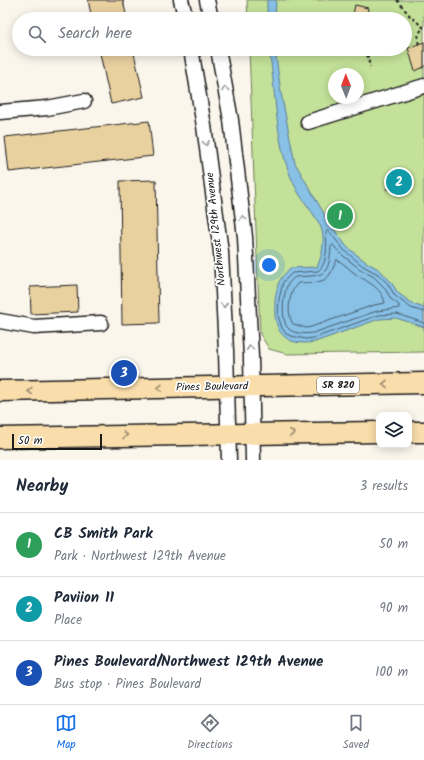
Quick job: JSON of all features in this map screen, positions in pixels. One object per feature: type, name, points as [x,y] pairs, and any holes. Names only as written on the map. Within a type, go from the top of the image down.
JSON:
[{"type":"highway","name":"Pines Boulevard","points":[[0,391],[424,383]]},
{"type":"highway","points":[[0,438],[376,432]]},
{"type":"highway","points":[[412,432],[424,432]]},
{"type":"street","points":[[181,0],[184,12]]},
{"type":"street","points":[[207,0],[210,12]]},
{"type":"street","name":"Northwest 129th Avenue","points":[[192,56],[204,126],[221,252],[229,460]]},
{"type":"street","points":[[219,56],[231,120],[245,237],[253,460]]},
{"type":"street","points":[[308,122],[424,86]]},
{"type":"street","points":[[0,112],[47,108],[84,101]]},
{"type":"street","points":[[0,321],[34,327],[101,323]]},
{"type":"path","points":[[397,0],[407,12]]},
{"type":"path","points":[[412,18],[424,27],[419,36],[419,44]]},
{"type":"path","points":[[368,56],[370,67]]},
{"type":"green space","points":[[247,0],[424,0],[424,352],[287,354],[269,349],[260,334],[249,56],[412,56],[412,12],[248,12]]},
{"type":"water","points":[[267,0],[276,0],[275,12],[267,12]]},
{"type":"water","points":[[270,56],[276,56],[281,93],[295,163],[330,224],[347,247],[366,262],[380,270],[391,282],[398,293],[413,304],[424,308],[424,327],[396,318],[379,319],[315,342],[305,343],[289,340],[279,330],[276,322],[275,304],[276,292],[280,280],[290,268],[317,267],[322,254],[323,236],[321,227],[298,192],[284,158],[280,141]]},
{"type":"building","points":[[88,0],[123,0],[126,12],[91,12]]},
{"type":"building","points":[[355,5],[368,8],[367,12],[354,12]]},
{"type":"building","points":[[424,42],[424,67],[415,71],[410,56],[412,56],[412,46]]},
{"type":"building","points":[[101,56],[135,56],[144,97],[111,104]]},
{"type":"building","points":[[149,121],[153,156],[9,172],[5,137]]},
{"type":"building","points":[[391,170],[411,175],[406,194],[386,189]]},
{"type":"building","points":[[156,180],[159,323],[122,324],[120,181]]},
{"type":"building","points":[[77,285],[78,312],[31,314],[30,287]]},
{"type":"place","name":"Paviion 11","points":[[399,182]]},
{"type":"place","name":"CB Smith Park","points":[[340,216]]},
{"type":"place","name":"Pines Boulevard/Northwest 129th Avenue","points":[[124,373]]}]
